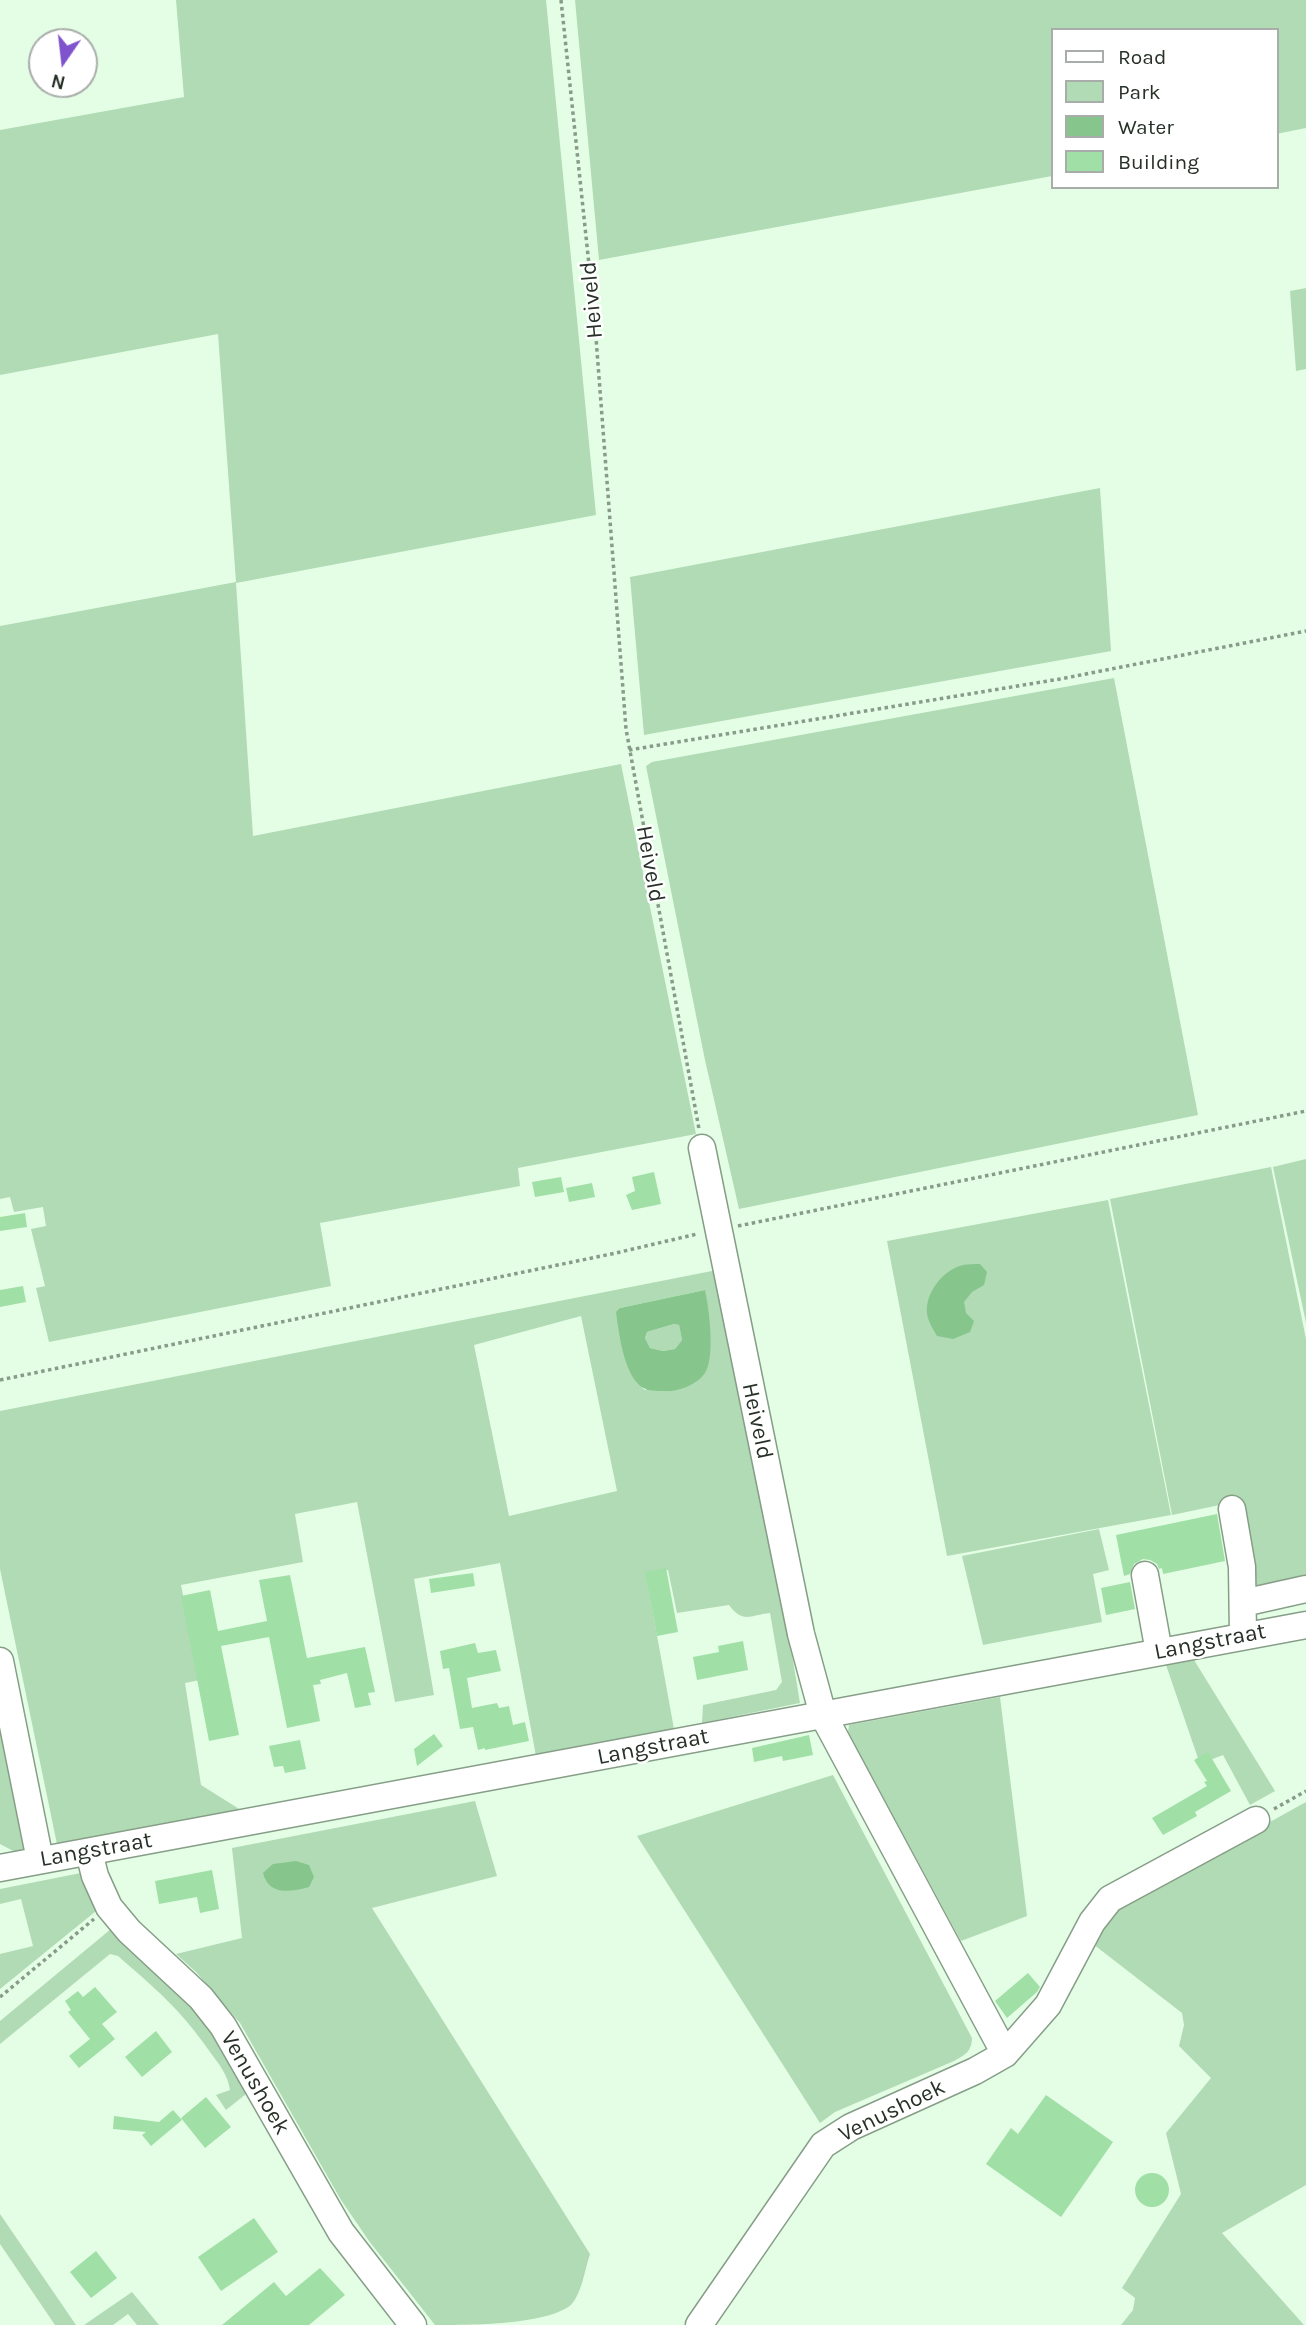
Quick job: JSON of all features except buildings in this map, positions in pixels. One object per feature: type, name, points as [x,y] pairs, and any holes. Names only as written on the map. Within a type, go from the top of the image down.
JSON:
[{"type":"street","name":"Heiveld","points":[[702,1149],[801,1634],[823,1715]]},
{"type":"street","points":[[1232,1509],[1242,1567],[1243,1636]]},
{"type":"street","points":[[1145,1575],[1159,1652]]},
{"type":"street","points":[[1243,1603],[1306,1588]]},
{"type":"street","name":"Langstraat","points":[[0,1868],[1306,1625]]},
{"type":"street","points":[[0,1661],[40,1860]]},
{"type":"street","points":[[823,1715],[1005,2054]]},
{"type":"street","name":"Venushoek","points":[[699,2325],[823,2146],[851,2127],[975,2071],[1005,2054],[1048,2005],[1092,1922],[1110,1899],[1256,1820]]},
{"type":"street","name":"Venushoek","points":[[89,1852],[94,1875],[109,1907],[129,1931],[201,1998],[223,2026],[341,2232],[413,2325]]},
{"type":"path","name":"Heiveld","points":[[561,0],[594,312],[629,750],[702,1149]]},
{"type":"path","points":[[629,750],[1060,679],[1306,631]]},
{"type":"path","points":[[0,1380],[630,1251],[684,1239],[717,1227],[747,1226],[1306,1111]]},
{"type":"path","points":[[1256,1820],[1306,1791]]},
{"type":"path","points":[[0,1997],[109,1907]]},
{"type":"green space","points":[[176,0],[546,0],[596,515],[236,583],[253,836],[621,764],[696,1134],[518,1168],[520,1186],[320,1223],[331,1286],[49,1342],[36,1288],[45,1286],[31,1229],[46,1226],[43,1207],[14,1212],[10,1197],[0,1199],[0,626],[236,582],[218,334],[0,375],[0,130],[184,97]]},
{"type":"green space","points":[[575,0],[1306,0],[1306,128],[1278,134],[1278,28],[1050,28],[1050,176],[599,260]]},
{"type":"green space","points":[[1306,288],[1306,369],[1296,371],[1290,291]]},
{"type":"green space","points":[[1100,488],[1111,651],[644,735],[630,577]]},
{"type":"green space","points":[[1114,678],[1198,1115],[739,1209],[705,1060],[646,766],[652,762]]},
{"type":"green space","points":[[1306,1159],[1306,1323],[1273,1167]]},
{"type":"green space","points":[[1271,1167],[1306,1339],[1306,1594],[1260,1604],[1239,1501],[1172,1515],[1110,1199]]},
{"type":"green space","points":[[1108,1200],[1171,1515],[947,1556],[887,1241]]},
{"type":"green space","points":[[717,1270],[782,1594],[800,1703],[702,1723],[703,1705],[776,1690],[782,1682],[770,1613],[743,1616],[738,1615],[729,1605],[677,1613],[668,1570],[646,1575],[674,1729],[536,1756],[500,1563],[414,1579],[434,1695],[395,1702],[357,1502],[295,1514],[303,1562],[181,1585],[200,1680],[185,1683],[201,1785],[244,1812],[58,1849],[0,1569],[0,1411]],"holes":[[[705,1290],[709,1350],[645,1390],[637,1382],[627,1363],[622,1341],[620,1308]],[[581,1316],[617,1491],[509,1516],[474,1345]]]},
{"type":"green space","points":[[679,1325],[682,1340],[675,1349],[663,1351],[650,1348],[645,1338],[647,1332]]},
{"type":"green space","points":[[1099,1529],[1109,1570],[1093,1574],[1102,1622],[983,1645],[962,1556]]},
{"type":"green space","points":[[1194,1660],[1275,1791],[1250,1805],[1223,1755],[1200,1764],[1166,1665]]},
{"type":"green space","points":[[1000,1697],[1027,1916],[961,1941],[848,1732],[849,1725]]},
{"type":"green space","points":[[0,1710],[28,1852],[19,1854],[0,1844]]},
{"type":"green space","points":[[833,1775],[972,2042],[965,2055],[958,2059],[835,2112],[820,2123],[637,1836]]},
{"type":"green space","points":[[475,1801],[497,1876],[372,1908],[590,2254],[578,2294],[571,2305],[559,2312],[507,2323],[435,2325],[369,2241],[341,2200],[240,2023],[196,1972],[176,1954],[242,1938],[232,1848]]},
{"type":"green space","points":[[1306,1802],[1306,2185],[1222,2233],[1304,2325],[1121,2325],[1133,2310],[1135,2298],[1122,2288],[1181,2194],[1166,2133],[1211,2078],[1179,2046],[1184,2025],[1182,2013],[1093,1944],[1104,1925],[1127,1901]]},
{"type":"green space","points":[[86,1872],[101,1907],[0,1989],[0,1954],[33,1946],[21,1899],[0,1904],[0,1889]]},
{"type":"green space","points":[[111,1929],[203,2013],[251,2090],[226,2110],[216,2095],[230,2090],[217,2061],[178,2012],[118,1956],[110,1954],[0,2044],[0,2021]]},
{"type":"green space","points":[[0,2214],[76,2325],[55,2325],[0,2244]]},
{"type":"green space","points":[[132,2292],[159,2325],[137,2325],[128,2314],[113,2325],[84,2325]]},
{"type":"water","points":[[980,1264],[987,1272],[984,1285],[972,1292],[964,1302],[966,1313],[974,1321],[970,1332],[953,1339],[937,1336],[927,1312],[927,1304],[934,1287],[955,1268]]},
{"type":"water","points":[[705,1290],[711,1343],[709,1363],[703,1375],[690,1386],[673,1391],[652,1391],[641,1387],[633,1377],[622,1350],[616,1312],[620,1308]],"holes":[[[679,1325],[682,1340],[675,1349],[663,1351],[650,1348],[645,1338],[647,1332]]]},
{"type":"water","points":[[296,1861],[309,1865],[314,1877],[309,1887],[281,1890],[270,1886],[263,1873],[273,1864]]}]
